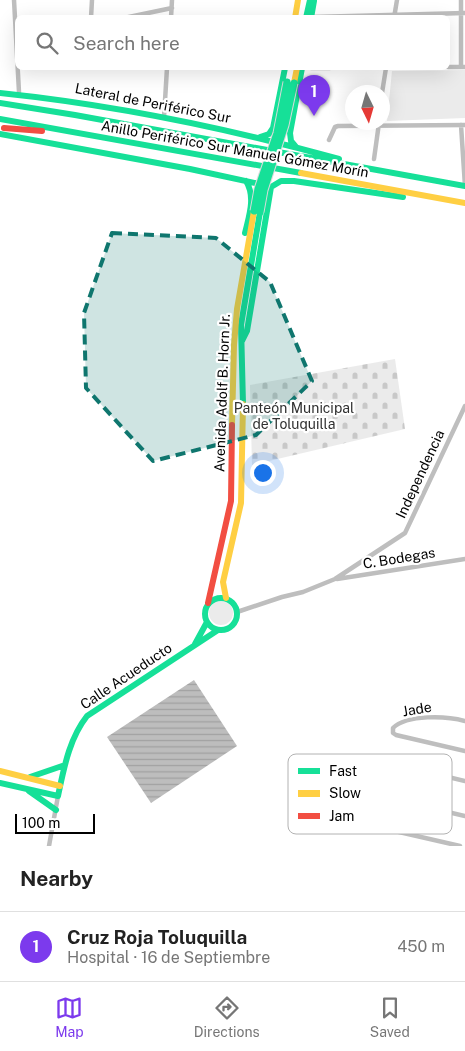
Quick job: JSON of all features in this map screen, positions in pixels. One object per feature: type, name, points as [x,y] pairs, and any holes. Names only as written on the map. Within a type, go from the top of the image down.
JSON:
[{"type":"main road","points":[[296,15],[298,0]]},
{"type":"main road","points":[[300,15],[303,0]]},
{"type":"main road","points":[[310,0],[310,15]]},
{"type":"main road","points":[[311,15],[315,0]]},
{"type":"main road","points":[[260,137],[272,132],[285,70]]},
{"type":"main road","name":"Avenida Adolf B. Horn Jr.","points":[[208,603],[231,501],[237,344],[257,212],[285,126],[290,70]]},
{"type":"main road","name":"Avenida Adolf B. Horn Jr.","points":[[290,82],[295,70]]},
{"type":"main road","points":[[296,146],[290,137],[302,70]]},
{"type":"main road","points":[[0,89],[40,97]]},
{"type":"main road","points":[[281,89],[298,92]]},
{"type":"main road","points":[[0,93],[40,97]]},
{"type":"main road","name":"Lateral de Periférico Sur","points":[[40,97],[78,101],[260,137],[355,164]]},
{"type":"main road","name":"Anillo Periférico Sur Manuel Gómez Morín","points":[[0,103],[52,110],[355,164],[465,186]]},
{"type":"main road","points":[[276,114],[282,123],[288,123],[293,117]]},
{"type":"main road","name":"Anillo Periférico Sur Manuel Gómez Morín","points":[[0,119],[465,203]]},
{"type":"main road","points":[[1,130],[89,135]]},
{"type":"main road","points":[[1,130],[44,141],[246,180],[271,187]]},
{"type":"main road","points":[[246,180],[251,188],[251,198],[230,330],[237,344],[247,332],[271,187],[280,181],[294,181],[405,197],[440,199]]},
{"type":"main road","points":[[251,198],[260,197],[268,201]]},
{"type":"main road","name":"Avenida Adolf B. Horn Jr.","points":[[226,598],[223,582],[241,503],[243,423],[237,344]]},
{"type":"main road","points":[[216,598],[226,598],[234,604],[237,612],[236,617],[232,625],[223,630],[218,630],[207,622],[204,612],[208,603],[216,598]]},
{"type":"main road","name":"Calle Acueducto","points":[[193,647],[207,622]]},
{"type":"main road","name":"Calle Acueducto","points":[[58,796],[65,765],[80,723],[87,716],[218,630]]},
{"type":"main road","points":[[28,777],[65,765]]},
{"type":"main road","points":[[0,771],[60,786]]},
{"type":"main road","points":[[0,782],[58,796]]},
{"type":"main road","points":[[25,788],[56,810]]},
{"type":"street","points":[[14,0],[15,15]]},
{"type":"street","points":[[91,15],[92,0]]},
{"type":"street","points":[[171,15],[172,0]]},
{"type":"street","points":[[394,15],[397,0]]},
{"type":"street","points":[[450,67],[463,67],[463,13],[461,0]]},
{"type":"street","points":[[138,15],[172,8]]},
{"type":"street","points":[[417,15],[463,13]]},
{"type":"street","points":[[18,70],[19,92]]},
{"type":"street","points":[[164,117],[167,70]]},
{"type":"street","points":[[383,85],[386,70]]},
{"type":"street","points":[[390,124],[463,125],[465,186]]},
{"type":"street","points":[[329,140],[335,128],[345,126]]},
{"type":"street","points":[[374,158],[378,130]]},
{"type":"street","name":"Independencia","points":[[237,612],[303,592],[336,579],[404,533],[465,406]]},
{"type":"street","name":"C. Bodegas","points":[[336,579],[465,559]]},
{"type":"street","name":"Jade","points":[[465,720],[439,716],[399,722],[393,728],[393,733],[465,751]]},
{"type":"street","points":[[452,777],[465,780]]},
{"type":"street","name":"Calle Acueducto","points":[[49,846],[58,796]]},
{"type":"street","points":[[452,813],[465,816]]},
{"type":"street","points":[[408,834],[460,846]]},
{"type":"highlighted area","points":[[112,233],[216,238],[270,282],[312,381],[256,435],[153,461],[86,388],[84,313]]},
{"type":"green space","points":[[465,70],[465,118],[390,121],[392,71]]},
{"type":"green space","name":"Panteón Municipal de Toluquilla","points":[[395,359],[405,429],[252,465],[250,385]]},
{"type":"green space","points":[[221,601],[229,605],[233,613],[229,621],[221,625],[213,621],[209,613],[213,605]]},
{"type":"shaded area","points":[[194,680],[237,746],[151,803],[107,737]]},
{"type":"traffic: fast","points":[[307,15],[310,0]]},
{"type":"traffic: fast","points":[[312,15],[314,1]]},
{"type":"traffic: fast","points":[[260,137],[269,134],[273,128],[285,70]]},
{"type":"traffic: fast","points":[[296,147],[291,141],[290,133],[302,70]]},
{"type":"traffic: fast","points":[[254,211],[258,189],[277,133],[287,82]]},
{"type":"traffic: fast","points":[[260,212],[264,190],[285,125],[294,83]]},
{"type":"traffic: fast","points":[[0,93],[86,104],[171,119],[255,137],[339,159]]},
{"type":"traffic: fast","points":[[0,103],[465,186]]},
{"type":"traffic: fast","points":[[0,119],[301,173]]},
{"type":"traffic: fast","points":[[0,134],[190,169],[264,185]]},
{"type":"traffic: fast","points":[[245,233],[251,200],[251,193],[246,181]]},
{"type":"traffic: fast","points":[[271,187],[281,181],[294,181],[403,197]]},
{"type":"traffic: fast","points":[[242,341],[247,331],[271,187]]},
{"type":"traffic: fast","points":[[243,404],[241,325],[260,212]]},
{"type":"traffic: fast","points":[[221,598],[227,599],[232,603],[236,608],[237,614],[236,620],[232,625],[227,629],[221,630],[215,629],[210,625],[206,620],[205,614],[206,608],[210,603],[215,599],[221,598]]},
{"type":"traffic: fast","points":[[195,644],[207,622]]},
{"type":"traffic: fast","points":[[0,783],[58,796],[71,744],[87,716],[218,630]]},
{"type":"traffic: fast","points":[[30,777],[65,765]]},
{"type":"traffic: fast","points":[[29,791],[56,810]]},
{"type":"traffic: slow","points":[[296,15],[298,0]]},
{"type":"traffic: slow","points":[[294,83],[297,70]]},
{"type":"traffic: slow","points":[[301,173],[465,203]]},
{"type":"traffic: slow","points":[[232,425],[237,309],[254,211]]},
{"type":"traffic: slow","points":[[226,598],[223,582],[241,503],[243,404]]},
{"type":"traffic: slow","points":[[0,771],[60,786]]},
{"type":"traffic: jam","points":[[4,128],[42,131]]},
{"type":"traffic: jam","points":[[208,603],[231,501],[232,425]]},
{"type":"place","name":"Cruz Roja Toluquilla","points":[[314,116]]}]
